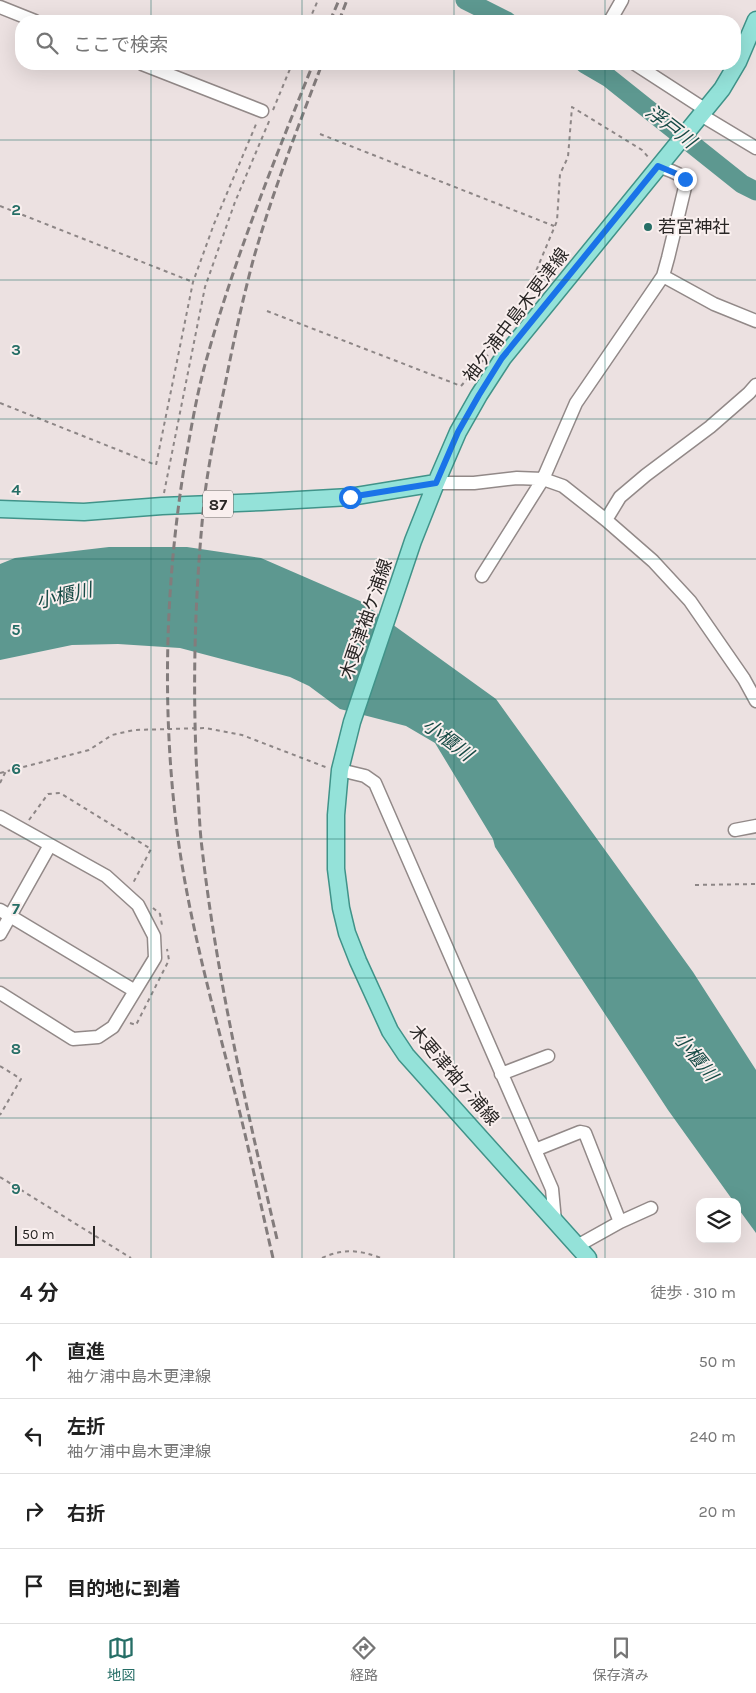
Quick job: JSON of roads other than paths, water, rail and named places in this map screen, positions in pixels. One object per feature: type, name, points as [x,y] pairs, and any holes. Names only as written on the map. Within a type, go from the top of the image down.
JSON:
[{"type":"main road","name":"袖ケ浦中島木更津線","points":[[741,55],[756,20]]},
{"type":"main road","name":"袖ケ浦中島木更津線","points":[[436,483],[458,432],[502,358],[722,89],[733,70]]},
{"type":"main road","name":"87","points":[[0,509],[84,512],[162,506],[350,497],[436,483]]},
{"type":"main road","name":"木更津袖ケ浦線","points":[[340,770],[358,704],[436,483]]},
{"type":"main road","name":"木更津袖ヶ浦線","points":[[340,770],[336,815],[336,869],[341,908],[347,933],[358,961],[390,1031],[406,1055],[583,1252]]},
{"type":"street","points":[[613,15],[622,0]]},
{"type":"street","points":[[0,7],[20,15]]},
{"type":"street","points":[[157,70],[262,111]]},
{"type":"street","points":[[643,70],[701,115],[756,148]]},
{"type":"street","points":[[482,576],[543,479],[576,403],[662,276],[686,183],[682,176],[658,166]]},
{"type":"street","points":[[662,276],[714,304],[756,321]]},
{"type":"street","points":[[606,520],[620,498],[646,475],[710,427],[749,394],[756,385]]},
{"type":"street","points":[[436,483],[474,483],[517,478],[543,479],[563,486],[653,561],[690,601],[744,678],[756,701]]},
{"type":"street","points":[[340,770],[365,776],[375,783],[552,1189],[555,1221]]},
{"type":"street","points":[[0,817],[106,876],[138,905],[154,936],[155,958],[113,1027],[98,1037],[73,1039],[0,993]]},
{"type":"street","points":[[735,830],[756,826]]},
{"type":"street","points":[[0,934],[5,913],[50,845]]},
{"type":"street","points":[[5,913],[135,991]]},
{"type":"street","points":[[502,1074],[548,1056]]},
{"type":"street","points":[[535,1150],[580,1132],[585,1133],[620,1222]]},
{"type":"street","points":[[583,1252],[620,1222],[652,1208]]},
{"type":"water","name":"小櫃川","points":[[109,547],[187,547],[261,558],[360,601],[496,699],[693,972],[756,1070],[756,1233],[741,1212],[741,1198],[731,1198],[668,1110],[495,847],[493,839],[435,743],[406,726],[340,709],[309,686],[290,677],[180,648],[118,644],[72,645],[0,660],[0,564],[15,558]]},
{"type":"waterway","name":"浮戸川","points":[[465,0],[495,15]]},
{"type":"waterway","name":"浮戸川","points":[[595,70],[609,78],[742,184],[756,191]]},
{"type":"railway","points":[[333,15],[339,0]]},
{"type":"railway","points":[[341,15],[347,0]]},
{"type":"railway","points":[[273,1258],[187,894],[177,831],[169,741],[169,604],[184,468],[208,354],[231,280],[270,171],[311,70]]},
{"type":"railway","points":[[277,1239],[224,996],[208,897],[201,839],[197,776],[195,635],[205,493],[214,436],[239,318],[254,257],[269,208],[320,70]]},
{"type":"place","name":"若宮神社","points":[[648,227]]}]
